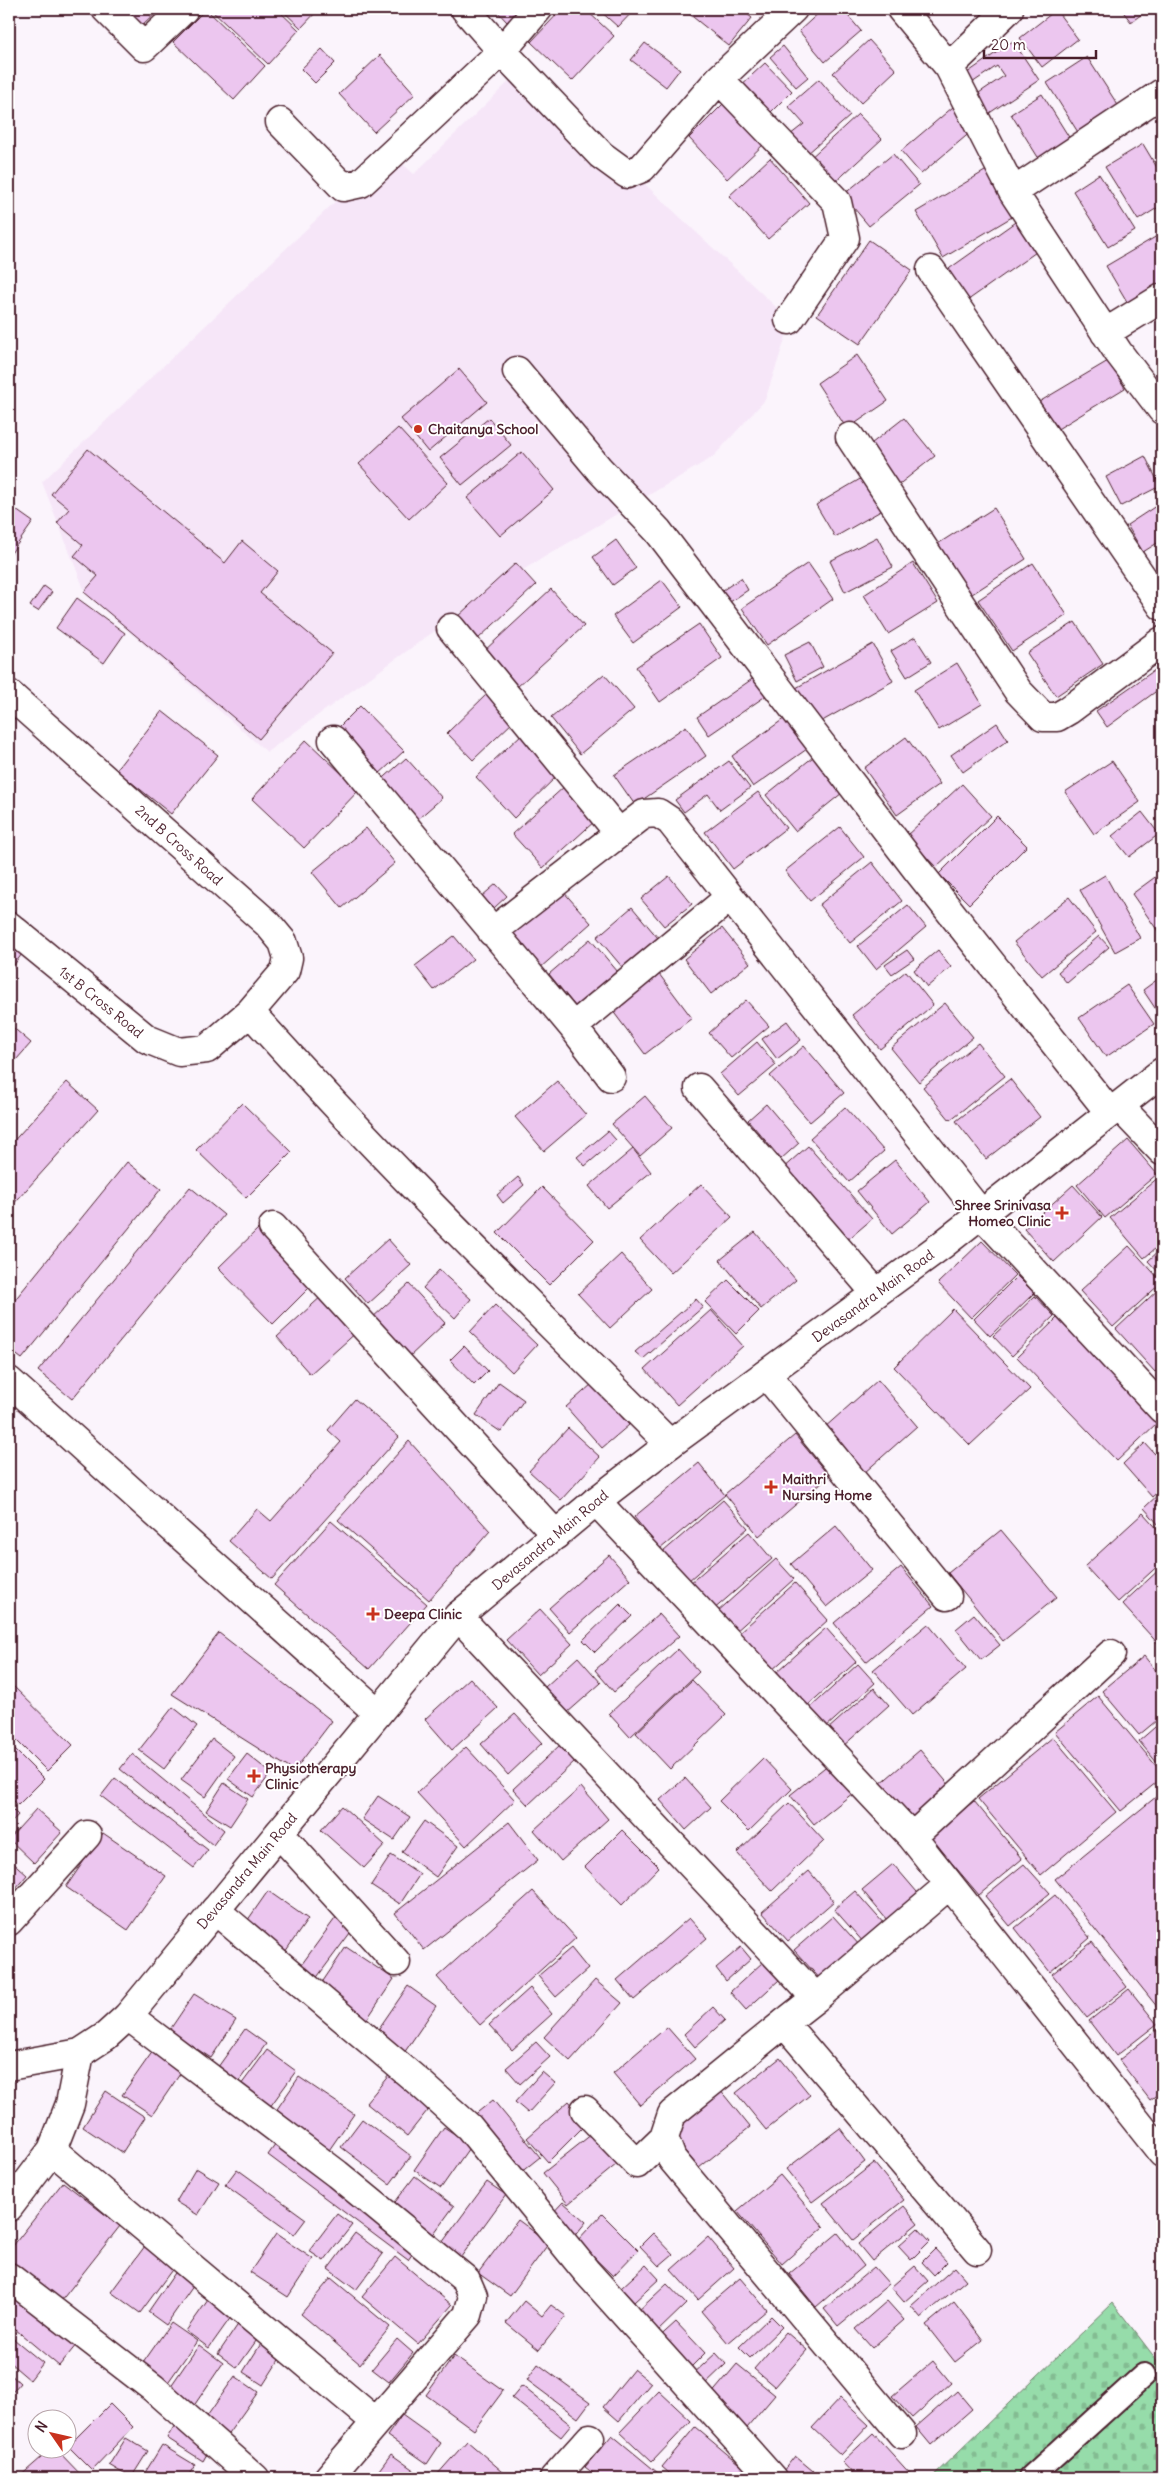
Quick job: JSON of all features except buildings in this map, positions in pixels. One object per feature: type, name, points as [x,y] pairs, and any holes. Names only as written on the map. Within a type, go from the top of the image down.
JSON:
[{"type":"street","points":[[106,9],[144,48],[184,9]]},
{"type":"street","points":[[466,9],[502,51],[602,155],[627,174],[642,168],[720,78],[793,9]]},
{"type":"street","points":[[280,122],[343,186],[361,183],[502,51],[538,9]]},
{"type":"street","points":[[901,9],[949,68],[1013,192],[1105,333],[1162,410]]},
{"type":"street","points":[[949,68],[1009,9]]},
{"type":"street","points":[[720,78],[837,202],[845,238],[790,320]]},
{"type":"street","points":[[1013,192],[1162,93]]},
{"type":"street","points":[[931,270],[1162,606]]},
{"type":"street","points":[[1105,333],[1162,298]]},
{"type":"street","points":[[518,371],[599,469],[658,531],[918,871],[1115,1109],[1162,1152]]},
{"type":"street","points":[[850,437],[1018,691],[1042,716],[1057,717],[1069,710],[1162,640]]},
{"type":"street","points":[[451,628],[620,833]]},
{"type":"street","name":"2nd B Cross Road","points":[[9,694],[268,924],[283,942],[288,958],[285,972],[250,1012]]},
{"type":"street","points":[[332,740],[573,1027],[611,1077]]},
{"type":"street","points":[[492,932],[644,814],[658,813],[670,821],[982,1215],[1162,1409]]},
{"type":"street","points":[[573,1027],[730,897]]},
{"type":"street","name":"1st B Cross Road","points":[[9,926],[147,1039],[179,1052],[207,1049],[250,1012]]},
{"type":"street","points":[[250,1012],[296,1064],[461,1235],[670,1444]]},
{"type":"street","name":"Devasandra Main Road","points":[[9,2066],[80,2054],[106,2036],[128,2016],[458,1616],[596,1501],[670,1444],[982,1215],[1162,1072]]},
{"type":"street","points":[[699,1088],[876,1293]]},
{"type":"street","points":[[273,1227],[556,1535]]},
{"type":"street","points":[[766,1374],[947,1596]]},
{"type":"street","points":[[9,1381],[378,1713]]},
{"type":"street","points":[[596,1501],[912,1837],[1162,2153]]},
{"type":"street","points":[[458,1616],[816,1998]]},
{"type":"street","points":[[912,1837],[1112,1654]]},
{"type":"street","points":[[279,1833],[396,1962]]},
{"type":"street","points":[[9,1921],[87,1835]]},
{"type":"street","points":[[585,2110],[637,2164],[664,2138],[672,2114],[816,1998],[949,1885]]},
{"type":"street","points":[[215,1910],[421,2084],[469,2127],[586,2271],[772,2478]]},
{"type":"street","points":[[128,2016],[337,2174],[466,2280],[472,2296],[468,2315],[328,2478]]},
{"type":"street","points":[[784,2023],[977,2250]]},
{"type":"street","points":[[9,2206],[52,2150],[70,2104],[80,2054]]},
{"type":"street","points":[[664,2138],[672,2159],[902,2434]]},
{"type":"street","points":[[52,2150],[376,2422]]},
{"type":"street","points":[[9,2277],[153,2388],[255,2478]]},
{"type":"street","points":[[554,2478],[590,2438]]},
{"type":"lane","points":[[1030,2478],[1144,2375]]},
{"type":"shaded area","name":"Chaitanya School","points":[[522,69],[791,321],[765,400],[713,457],[504,581],[267,752],[86,594],[42,482],[388,151],[414,174]]},
{"type":"green space","points":[[1113,2303],[1162,2367],[1162,2478],[931,2478]]},
{"type":"place","name":"Chaitanya School","points":[[418,429]]},
{"type":"place","name":"Shree Srinivasa Homeo Clinic","points":[[1062,1213]]},
{"type":"place","name":"Maithri Nursing Home","points":[[771,1487]]},
{"type":"place","name":"Deepa Clinic","points":[[373,1614]]},
{"type":"place","name":"Physiotherapy Clinic","points":[[254,1776]]}]
